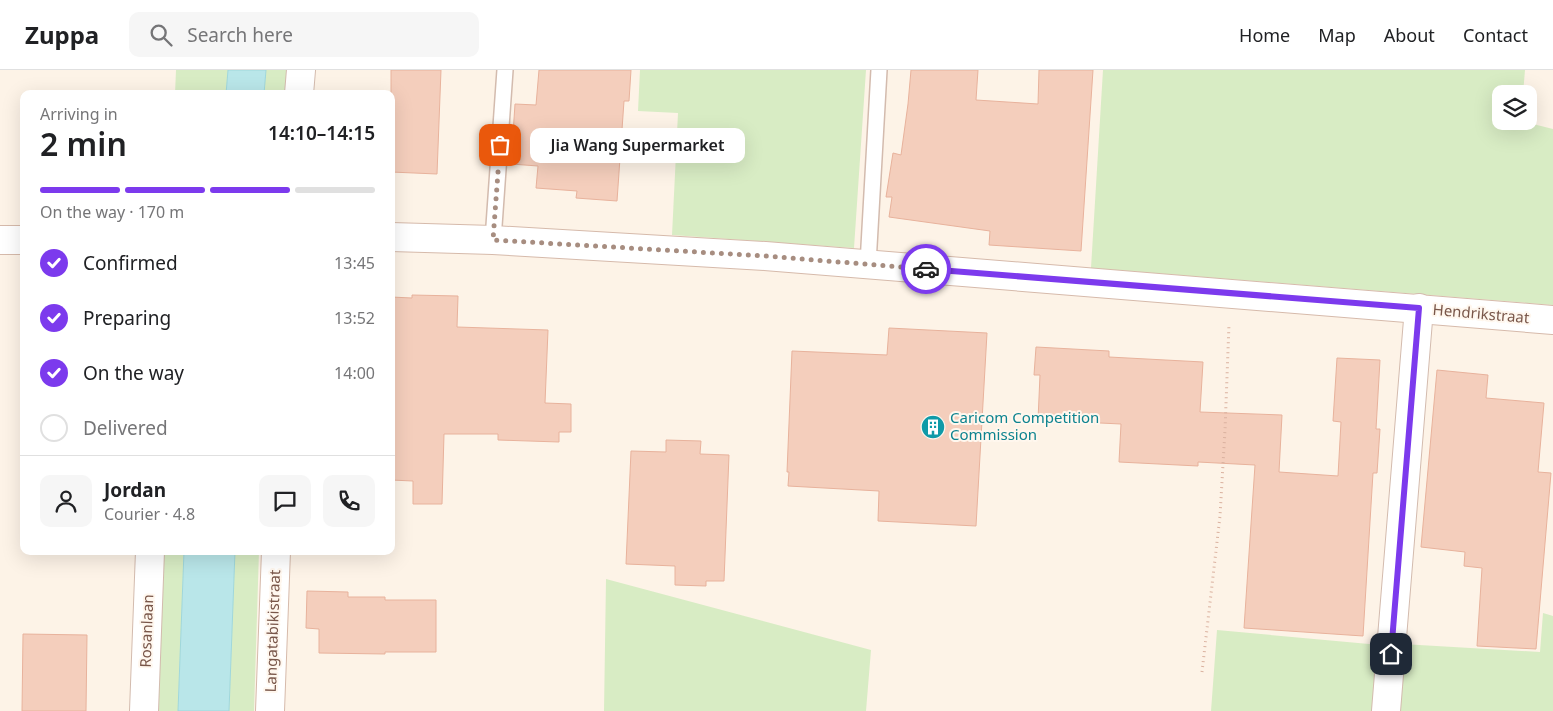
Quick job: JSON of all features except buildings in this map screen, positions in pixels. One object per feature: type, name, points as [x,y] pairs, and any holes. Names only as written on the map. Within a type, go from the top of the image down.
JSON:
[{"type":"street","points":[[299,90],[301,70]]},
{"type":"street","name":"Hendrikstraat","points":[[395,237],[493,240],[765,256],[1553,320]]},
{"type":"street","points":[[0,240],[20,240]]},
{"type":"street","points":[[1386,711],[1419,308]]},
{"type":"street","name":"Rosanlaan","points":[[144,711],[150,555]]},
{"type":"street","name":"Langatabikistraat","points":[[270,711],[276,555]]},
{"type":"lane","points":[[493,240],[505,70]]},
{"type":"lane","points":[[868,264],[879,70]]},
{"type":"path","points":[[1202,672],[1220,516],[1226,430],[1230,293]]},
{"type":"green space","points":[[176,70],[228,70],[226,90],[175,90]]},
{"type":"green space","points":[[266,70],[288,70],[286,90],[264,90]]},
{"type":"green space","points":[[640,70],[866,70],[854,248],[672,235],[678,113],[638,111]]},
{"type":"green space","points":[[1103,70],[1525,70],[1524,85],[1492,85],[1492,130],[1537,130],[1537,125],[1553,129],[1553,305],[1091,268]]},
{"type":"green space","points":[[156,555],[184,555],[178,711],[152,711]]},
{"type":"green space","points":[[235,555],[259,555],[254,711],[229,711]]},
{"type":"green space","points":[[606,579],[871,650],[866,711],[604,711]]},
{"type":"green space","points":[[1543,613],[1553,616],[1553,711],[1396,711],[1402,644],[1540,652]]},
{"type":"green space","points":[[1217,630],[1380,645],[1374,711],[1211,711]]},
{"type":"water","points":[[228,70],[266,70],[264,90],[226,90]]},
{"type":"water","points":[[184,555],[235,555],[229,711],[178,711]]},
{"type":"way so far","points":[[500,145],[493,240],[646,248],[926,269]]},
{"type":"place","name":"Jia Wang Supermarket","points":[[500,145]]},
{"type":"place","name":"Caricom Competition Commission","points":[[933,427]]},
{"type":"route","points":[[926,269],[1419,308],[1391,654]]}]
